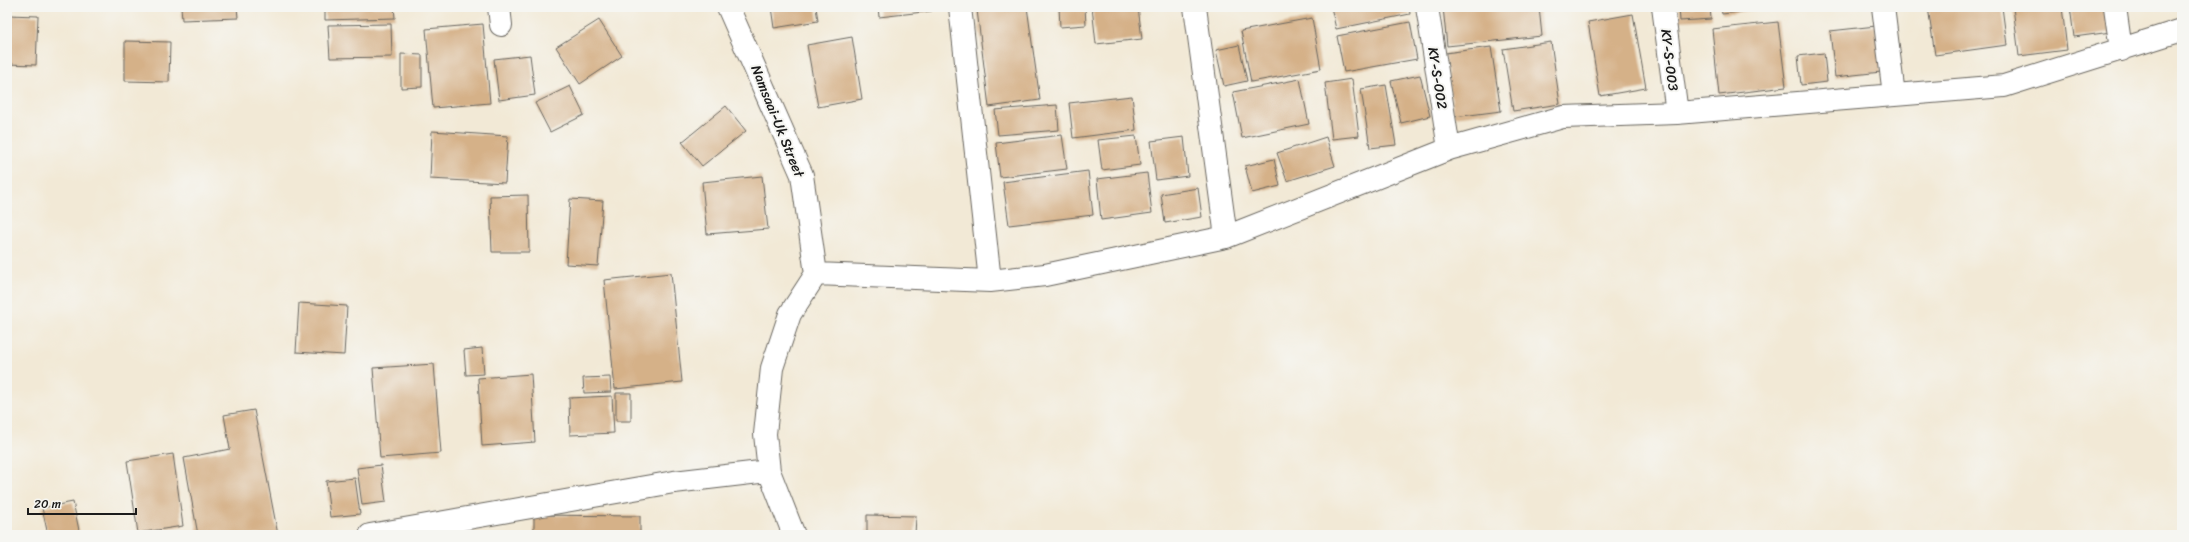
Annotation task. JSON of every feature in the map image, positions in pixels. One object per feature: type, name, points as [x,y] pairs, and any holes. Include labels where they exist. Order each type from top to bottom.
[{"type":"street","name":"Namsaai-Uk Street","points":[[728,7],[802,175],[816,274]]},
{"type":"street","points":[[960,7],[990,281]]},
{"type":"street","points":[[1195,7],[1226,237]]},
{"type":"street","name":"KY-S-002","points":[[1427,7],[1449,149]]},
{"type":"street","name":"KY-S-003","points":[[1663,7],[1677,113]]},
{"type":"street","points":[[1883,7],[1894,95]]},
{"type":"street","points":[[2115,7],[2121,50]]},
{"type":"street","points":[[794,535],[769,471],[764,434],[772,368],[790,314],[816,274],[990,281],[1045,275],[1226,237],[1449,149],[1563,117],[1677,113],[2004,86],[2182,30]]},
{"type":"street","points":[[370,535],[674,482],[769,471]]},
{"type":"building","points":[[181,7],[237,7],[238,18],[182,20]]},
{"type":"building","points":[[325,7],[394,7],[395,18],[325,20]]},
{"type":"building","points":[[771,7],[816,7],[818,21],[774,28]]},
{"type":"building","points":[[878,7],[931,7],[932,11],[879,17]]},
{"type":"building","points":[[997,7],[1027,7],[1040,100],[989,107],[977,10]]},
{"type":"building","points":[[1059,7],[1085,7],[1086,25],[1060,27]]},
{"type":"building","points":[[1092,7],[1138,7],[1142,39],[1096,44]]},
{"type":"building","points":[[1331,7],[1409,7],[1410,14],[1336,29]]},
{"type":"building","points":[[1443,7],[1539,7],[1542,36],[1447,46]]},
{"type":"building","points":[[1679,7],[1710,7],[1711,19],[1680,21]]},
{"type":"building","points":[[1721,7],[1771,7],[1771,8],[1722,14]]},
{"type":"building","points":[[1928,7],[2002,7],[2007,45],[1935,55]]},
{"type":"building","points":[[2013,7],[2062,7],[2067,50],[2019,56]]},
{"type":"building","points":[[2070,7],[2108,7],[2111,32],[2074,37]]},
{"type":"building","points":[[1633,14],[1646,88],[1600,96],[1588,22]]},
{"type":"building","points":[[7,15],[38,16],[36,65],[7,64]]},
{"type":"building","points":[[1312,18],[1321,69],[1251,82],[1241,31]]},
{"type":"building","points":[[599,20],[622,56],[580,84],[556,47]]},
{"type":"building","points":[[1410,22],[1417,59],[1344,72],[1337,36]]},
{"type":"building","points":[[1778,22],[1786,87],[1719,95],[1712,29]]},
{"type":"building","points":[[391,24],[392,57],[330,58],[328,25]]},
{"type":"building","points":[[483,24],[490,103],[433,108],[426,29]]},
{"type":"building","points":[[1876,26],[1881,72],[1835,77],[1830,31]]},
{"type":"building","points":[[852,37],[862,99],[818,107],[807,45]]},
{"type":"building","points":[[125,41],[170,42],[169,82],[125,81]]},
{"type":"building","points":[[1551,42],[1560,104],[1513,111],[1503,49]]},
{"type":"building","points":[[1239,45],[1247,81],[1224,86],[1216,50]]},
{"type":"building","points":[[1491,47],[1501,111],[1454,117],[1445,53]]},
{"type":"building","points":[[1824,53],[1827,82],[1801,85],[1798,56]]},
{"type":"building","points":[[401,54],[422,55],[422,87],[401,88]]},
{"type":"building","points":[[530,55],[535,95],[499,100],[494,59]]},
{"type":"building","points":[[1420,75],[1430,116],[1401,123],[1391,81]]},
{"type":"building","points":[[1300,79],[1309,124],[1242,138],[1233,92]]},
{"type":"building","points":[[1352,79],[1359,136],[1332,139],[1325,83]]},
{"type":"building","points":[[1386,85],[1396,145],[1370,148],[1361,89]]},
{"type":"building","points":[[570,86],[584,115],[550,132],[535,103]]},
{"type":"building","points":[[1132,96],[1136,130],[1073,138],[1069,103]]},
{"type":"building","points":[[1057,105],[1059,130],[998,135],[995,110]]},
{"type":"building","points":[[726,106],[746,131],[702,166],[682,142]]},
{"type":"building","points":[[432,131],[508,136],[505,183],[430,179]]},
{"type":"building","points":[[1062,135],[1067,169],[1000,177],[996,143]]},
{"type":"building","points":[[1136,136],[1140,165],[1102,170],[1098,140]]},
{"type":"building","points":[[1184,137],[1188,176],[1156,180],[1151,141]]},
{"type":"building","points":[[1326,137],[1335,166],[1287,181],[1277,153]]},
{"type":"building","points":[[1274,159],[1280,186],[1252,193],[1245,166]]},
{"type":"building","points":[[1088,171],[1093,215],[1009,225],[1003,182]]},
{"type":"building","points":[[1147,173],[1152,213],[1101,220],[1097,179]]},
{"type":"building","points":[[762,176],[768,229],[707,234],[702,182]]},
{"type":"building","points":[[1198,188],[1202,217],[1165,223],[1161,194]]},
{"type":"building","points":[[528,195],[529,252],[492,252],[490,196]]},
{"type":"building","points":[[570,199],[603,201],[598,266],[566,264]]},
{"type":"building","points":[[671,273],[682,382],[615,389],[604,280]]},
{"type":"building","points":[[299,303],[347,306],[344,355],[296,352]]},
{"type":"building","points":[[482,348],[484,374],[466,375],[464,350]]},
{"type":"building","points":[[434,364],[441,453],[380,458],[373,368]]},
{"type":"building","points":[[531,374],[535,442],[482,446],[478,378]]},
{"type":"building","points":[[610,377],[611,392],[584,393],[583,378]]},
{"type":"building","points":[[616,393],[631,393],[631,421],[616,421]]},
{"type":"building","points":[[612,396],[614,433],[570,435],[569,398]]},
{"type":"building","points":[[254,410],[278,535],[198,535],[184,458],[230,449],[224,415]]},
{"type":"building","points":[[173,454],[183,526],[138,533],[127,461]]},
{"type":"building","points":[[381,465],[386,502],[362,505],[357,468]]},
{"type":"building","points":[[355,478],[360,514],[330,517],[326,481]]},
{"type":"building","points":[[73,502],[80,535],[48,535],[42,508]]},
{"type":"building","points":[[534,515],[640,516],[640,535],[534,535]]},
{"type":"building","points":[[867,515],[916,516],[915,535],[867,535]]}]
